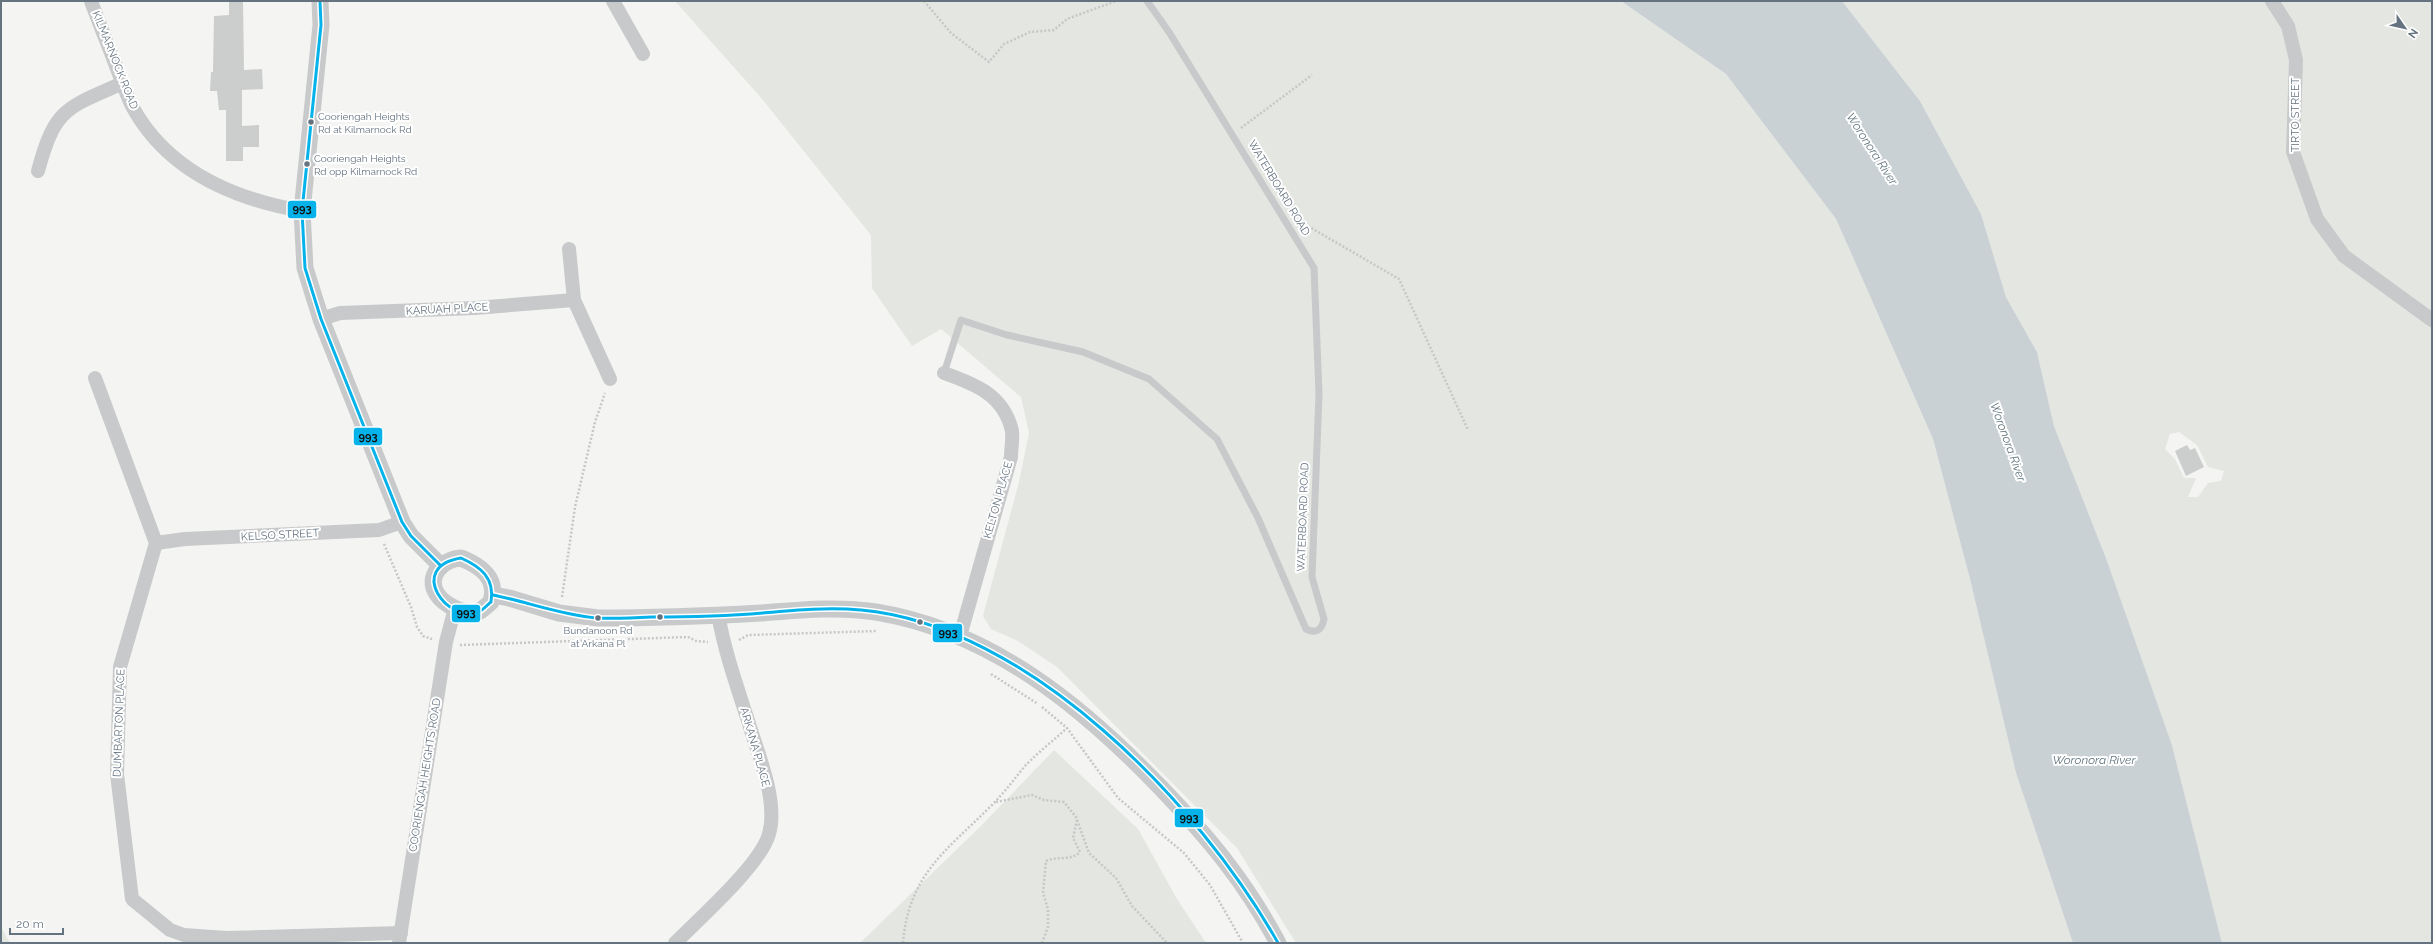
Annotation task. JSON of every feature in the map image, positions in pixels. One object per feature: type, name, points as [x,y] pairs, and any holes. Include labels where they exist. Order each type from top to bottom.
[{"type":"street","name":"KILMARNOCK ROAD","points":[[91,1],[132,105],[145,128],[161,147],[181,165],[227,190],[256,201],[302,211]]},
{"type":"street","points":[[320,1],[321,25],[302,211],[305,268],[321,319],[402,522],[411,536],[440,565]]},
{"type":"street","points":[[613,1],[643,54]]},
{"type":"street","name":"TIRTO STREET","points":[[2272,1],[2288,26],[2296,60],[2293,152],[2317,219],[2344,256],[2432,320]]},
{"type":"street","points":[[38,171],[45,147],[57,120],[69,108],[123,83]]},
{"type":"street","points":[[569,249],[574,300],[610,379]]},
{"type":"street","name":"KARUAH PLACE","points":[[321,319],[340,313],[475,308],[574,300]]},
{"type":"street","name":"KELTON PLACE","points":[[944,373],[969,382],[989,393],[1003,412],[1012,432],[1011,457],[960,636]]},
{"type":"street","points":[[95,378],[156,544]]},
{"type":"street","name":"KELSO STREET","points":[[156,544],[185,539],[379,530],[402,522]]},
{"type":"street","name":"DUMBARTON PLACE","points":[[156,544],[120,667],[116,774],[132,899],[170,930],[184,935],[227,938],[400,938]]},
{"type":"street","points":[[460,558],[471,562],[490,577],[493,586],[491,602],[478,612],[467,612],[455,608],[436,594],[433,582],[435,572],[440,565],[452,559],[460,558]]},
{"type":"street","points":[[493,595],[559,613],[598,618],[718,614],[811,608],[847,609],[904,618],[933,625],[960,636],[1002,656],[1033,675],[1062,696],[1114,740],[1177,805],[1229,863],[1278,943]]},
{"type":"street","name":"COORIENGAH HEIGHTS ROAD","points":[[400,938],[446,642],[455,608]]},
{"type":"street","name":"ARKANA PLACE","points":[[675,943],[750,866],[770,834],[771,818],[766,780],[723,641],[718,614]]},
{"type":"lane","name":"WATERBOARD ROAD","points":[[944,373],[961,320],[1007,334],[1083,352],[1149,380],[1218,439],[1258,518],[1306,629],[1312,632],[1318,631],[1323,626],[1324,619],[1312,577],[1319,394],[1314,268],[1233,134],[1169,32],[1147,1]]},
{"type":"path","points":[[924,1],[951,33],[989,62],[1004,44],[1030,32],[1054,30],[1067,18],[1116,1]]},
{"type":"path","points":[[1233,134],[1312,75]]},
{"type":"path","points":[[1280,210],[1399,279],[1468,430]]},
{"type":"path","points":[[559,613],[567,572],[575,507],[595,422],[610,379]]},
{"type":"path","points":[[379,530],[404,588],[417,627],[423,636],[464,646],[688,637],[696,641],[723,641],[739,640],[748,635],[878,631]]},
{"type":"path","points":[[989,672],[1040,705],[1067,728],[1118,798],[1184,853],[1210,885],[1243,943]]},
{"type":"path","points":[[903,943],[908,908],[924,876],[960,834],[995,802],[1025,767],[1067,728]]},
{"type":"path","points":[[995,802],[1032,795],[1044,800],[1057,800],[1064,802],[1077,820],[1085,835],[1090,853],[1116,878],[1132,906],[1166,943]]},
{"type":"path","points":[[1042,943],[1048,927],[1048,909],[1043,893],[1044,868],[1046,861],[1052,858],[1071,857],[1080,852],[1073,838],[1077,820]]},
{"type":"shaded area","points":[[675,1],[1621,1],[1726,74],[1836,219],[1933,439],[1970,579],[2016,773],[2073,943],[1296,943],[1237,848],[1057,667],[1018,641],[991,629],[983,616],[1019,482],[1029,433],[1021,397],[941,329],[912,346],[872,288],[871,235],[763,100]]},
{"type":"shaded area","points":[[1842,1],[2432,1],[2432,943],[2222,943],[2172,745],[2106,558],[2054,426],[2037,352],[2006,297],[1981,214],[1920,101]],"holes":[[[2179,432],[2197,445],[2208,467],[2224,471],[2221,481],[2208,483],[2198,497],[2188,497],[2196,478],[2184,478],[2175,459],[2165,449],[2170,434]]]},
{"type":"shaded area","points":[[1054,750],[1138,829],[1177,899],[1206,943],[860,943],[981,826]]},
{"type":"shaded area","points":[[1,927],[10,943],[1,943]]},
{"type":"water","name":"Woronora River","points":[[1621,1],[1842,1],[1920,101],[1981,214],[2006,297],[2037,352],[2054,426],[2106,558],[2172,745],[2222,943],[2073,943],[2016,773],[1970,579],[1933,439],[1836,219],[1726,74]]},
{"type":"building","points":[[229,1],[243,1],[244,70],[262,69],[263,89],[242,90],[242,126],[259,125],[259,147],[243,147],[243,161],[226,161],[226,110],[219,110],[217,91],[210,91],[211,72],[213,72],[214,16],[229,15]]},
{"type":"building","points":[[2187,445],[2190,450],[2195,448],[2204,467],[2186,476],[2175,451]]},
{"type":"transit line","name":"993","points":[[320,1],[321,25],[302,211],[305,268],[321,319],[402,522],[411,536],[440,565]]},
{"type":"transit line","name":"993","points":[[461,558],[475,565],[489,580],[492,594],[491,602],[479,612],[467,613],[455,610],[445,603],[437,593],[434,582],[436,572],[445,563],[461,558]]},
{"type":"transit line","name":"993","points":[[493,595],[570,614],[597,618],[722,616],[824,609],[861,610],[924,623],[986,649],[1046,685],[1103,730],[1156,781],[1203,834],[1245,889],[1278,943]]},
{"type":"place","name":"Cooriengah Heights Rd at Kilmarnock Rd","points":[[311,122]]},
{"type":"place","name":"Cooriengah Heights Rd opp Kilmarnock Rd","points":[[307,164]]},
{"type":"place","name":"Bundanoon Rd at Arkana Pl","points":[[598,618]]}]
